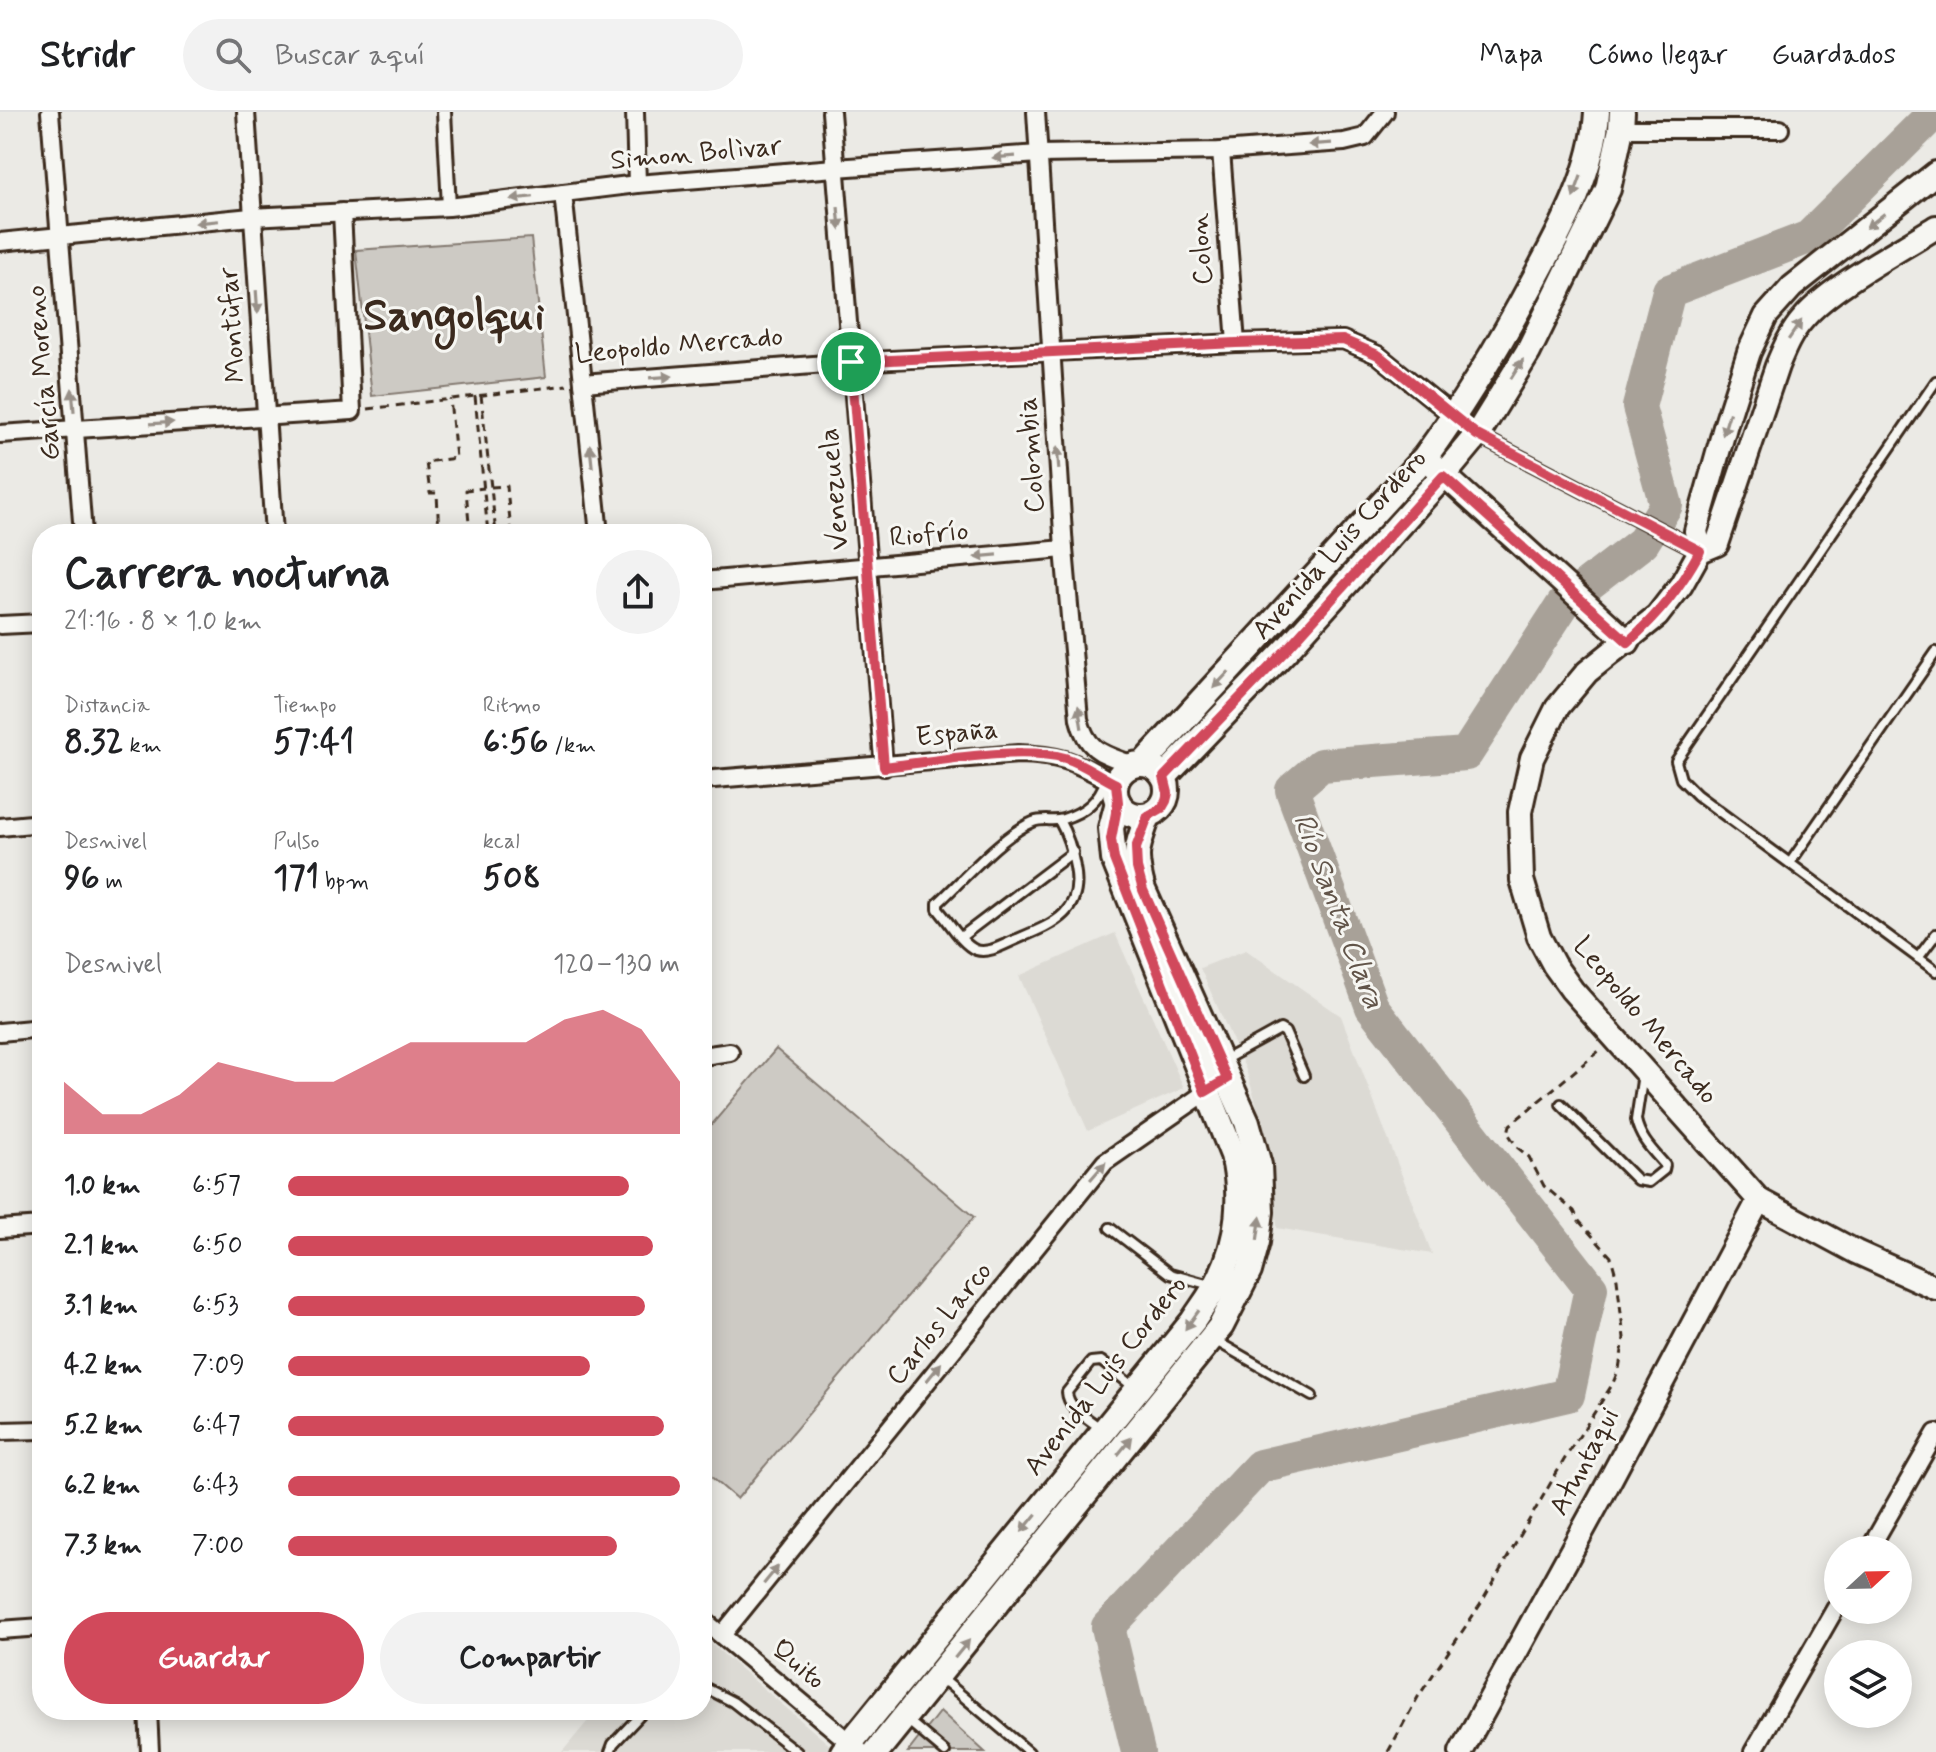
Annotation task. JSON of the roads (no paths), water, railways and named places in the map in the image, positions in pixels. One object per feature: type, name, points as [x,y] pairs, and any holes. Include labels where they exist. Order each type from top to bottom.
[{"type":"main road","name":"Avenida Luis Cordero","points":[[1138,764],[1425,457],[1453,418],[1505,335],[1552,245],[1577,190],[1596,131],[1597,112]]},
{"type":"main road","name":"Avenida Luis Cordero","points":[[1164,777],[1287,649],[1477,435],[1528,352],[1608,189],[1621,121]]},
{"type":"main road","points":[[1138,764],[1159,770],[1164,777],[1168,793],[1162,808],[1148,816],[1134,816],[1122,808],[1113,788],[1122,772],[1138,764]]},
{"type":"main road","name":"Avenida Luis Cordero","points":[[851,1749],[1193,1321],[1220,1278],[1235,1234],[1238,1188],[1233,1155],[1205,1092],[1114,859],[1111,828],[1113,788]]},
{"type":"main road","name":"Avenida Luis Cordero","points":[[876,1752],[940,1677],[1221,1326],[1249,1271],[1261,1212],[1259,1165],[1247,1122],[1140,879],[1136,848],[1148,816]]},
{"type":"street","name":"García Moreno","points":[[50,112],[82,524]]},
{"type":"street","name":"Montùfar","points":[[246,112],[273,524]]},
{"type":"street","points":[[444,112],[449,207]]},
{"type":"street","points":[[635,112],[637,184]]},
{"type":"street","name":"Venezuela","points":[[831,112],[884,767]]},
{"type":"street","name":"Colombia","points":[[1036,112],[1064,549],[1082,733],[1099,752],[1138,764]]},
{"type":"street","name":"Simon Bolìvar","points":[[0,242],[251,217],[449,207],[637,184],[835,168],[1039,154],[1221,151],[1355,140],[1371,131],[1385,112]]},
{"type":"street","points":[[1621,121],[1780,129]]},
{"type":"street","name":"Colon","points":[[1221,151],[1236,343]]},
{"type":"street","points":[[1700,551],[1696,531],[1716,457],[1749,352],[1766,316],[1792,287],[1936,173]]},
{"type":"street","points":[[563,193],[598,524]]},
{"type":"street","points":[[0,434],[352,411],[342,212]]},
{"type":"street","name":"Leopoldo Mercado","points":[[1936,227],[1828,296],[1804,317],[1788,339],[1717,544],[1700,551],[1665,606],[1628,642],[1587,672],[1557,708],[1532,758],[1520,812],[1522,880],[1539,937],[1572,990],[1759,1200],[1856,1252],[1936,1287]]},
{"type":"street","name":"Leopoldo Mercado","points":[[583,383],[851,362],[1343,340],[1378,355],[1477,435]]},
{"type":"street","points":[[1477,435],[1700,551]]},
{"type":"street","points":[[1425,457],[1521,548],[1628,642]]},
{"type":"street","name":"Riofrío","points":[[712,580],[1064,549]]},
{"type":"street","points":[[0,625],[32,623]]},
{"type":"street","name":"España","points":[[712,779],[1048,754],[1068,759],[1113,788]]},
{"type":"street","points":[[0,827],[32,824]]},
{"type":"street","points":[[0,1032],[32,1029]]},
{"type":"street","points":[[712,1055],[730,1052]]},
{"type":"street","name":"Carlos Larco","points":[[722,1635],[1105,1162],[1205,1092],[1224,1070]]},
{"type":"street","name":"Atuntaqui","points":[[1461,1752],[1759,1200]]},
{"type":"street","points":[[0,1229],[32,1227]]},
{"type":"street","points":[[0,1431],[32,1430]]},
{"type":"street","points":[[1877,1536],[1936,1433]]},
{"type":"street","points":[[1753,1752],[1827,1624]]},
{"type":"street","name":"Quito","points":[[712,1627],[851,1749]]},
{"type":"street","points":[[0,1630],[32,1628]]},
{"type":"street","points":[[148,1720],[150,1752]]},
{"type":"lane","points":[[1936,381],[1676,761],[1681,779],[1697,795],[1936,971]]},
{"type":"lane","points":[[1790,863],[1936,652]]},
{"type":"lane","points":[[1059,820],[1071,841],[1078,882],[1075,901],[1065,915],[1047,927],[986,952],[970,947],[938,909],[938,903],[1013,833],[1048,818],[1059,820],[1093,803],[1113,788]]},
{"type":"lane","points":[[961,937],[1073,852]]},
{"type":"lane","points":[[1918,958],[1936,934]]},
{"type":"lane","points":[[1224,1070],[1280,1029],[1285,1032],[1304,1076]]},
{"type":"lane","points":[[1561,1104],[1637,1180],[1649,1182],[1664,1170],[1665,1165],[1640,1136],[1636,1120],[1644,1070]]},
{"type":"lane","points":[[1110,1228],[1170,1274],[1215,1286]]},
{"type":"lane","points":[[1211,1338],[1312,1396]]},
{"type":"lane","points":[[1104,1431],[1069,1404],[1067,1392],[1091,1362],[1101,1361],[1137,1390]]},
{"type":"lane","points":[[940,1677],[1029,1752]]},
{"type":"lane","points":[[712,1691],[733,1702],[797,1752]]},
{"type":"lane","points":[[905,1718],[945,1752]]},
{"type":"lane","points":[[610,1752],[613,1744],[636,1720]]},
{"type":"waterway","name":"Río Santa Clara","points":[[1138,1752],[1108,1627],[1260,1466],[1568,1395],[1591,1288],[1372,1007],[1292,790],[1321,765],[1466,754],[1564,603],[1643,542],[1666,505],[1639,407],[1669,291],[1809,237],[1935,112]]},
{"type":"district","name":"Sangolqui","points":[[454,317]]}]
